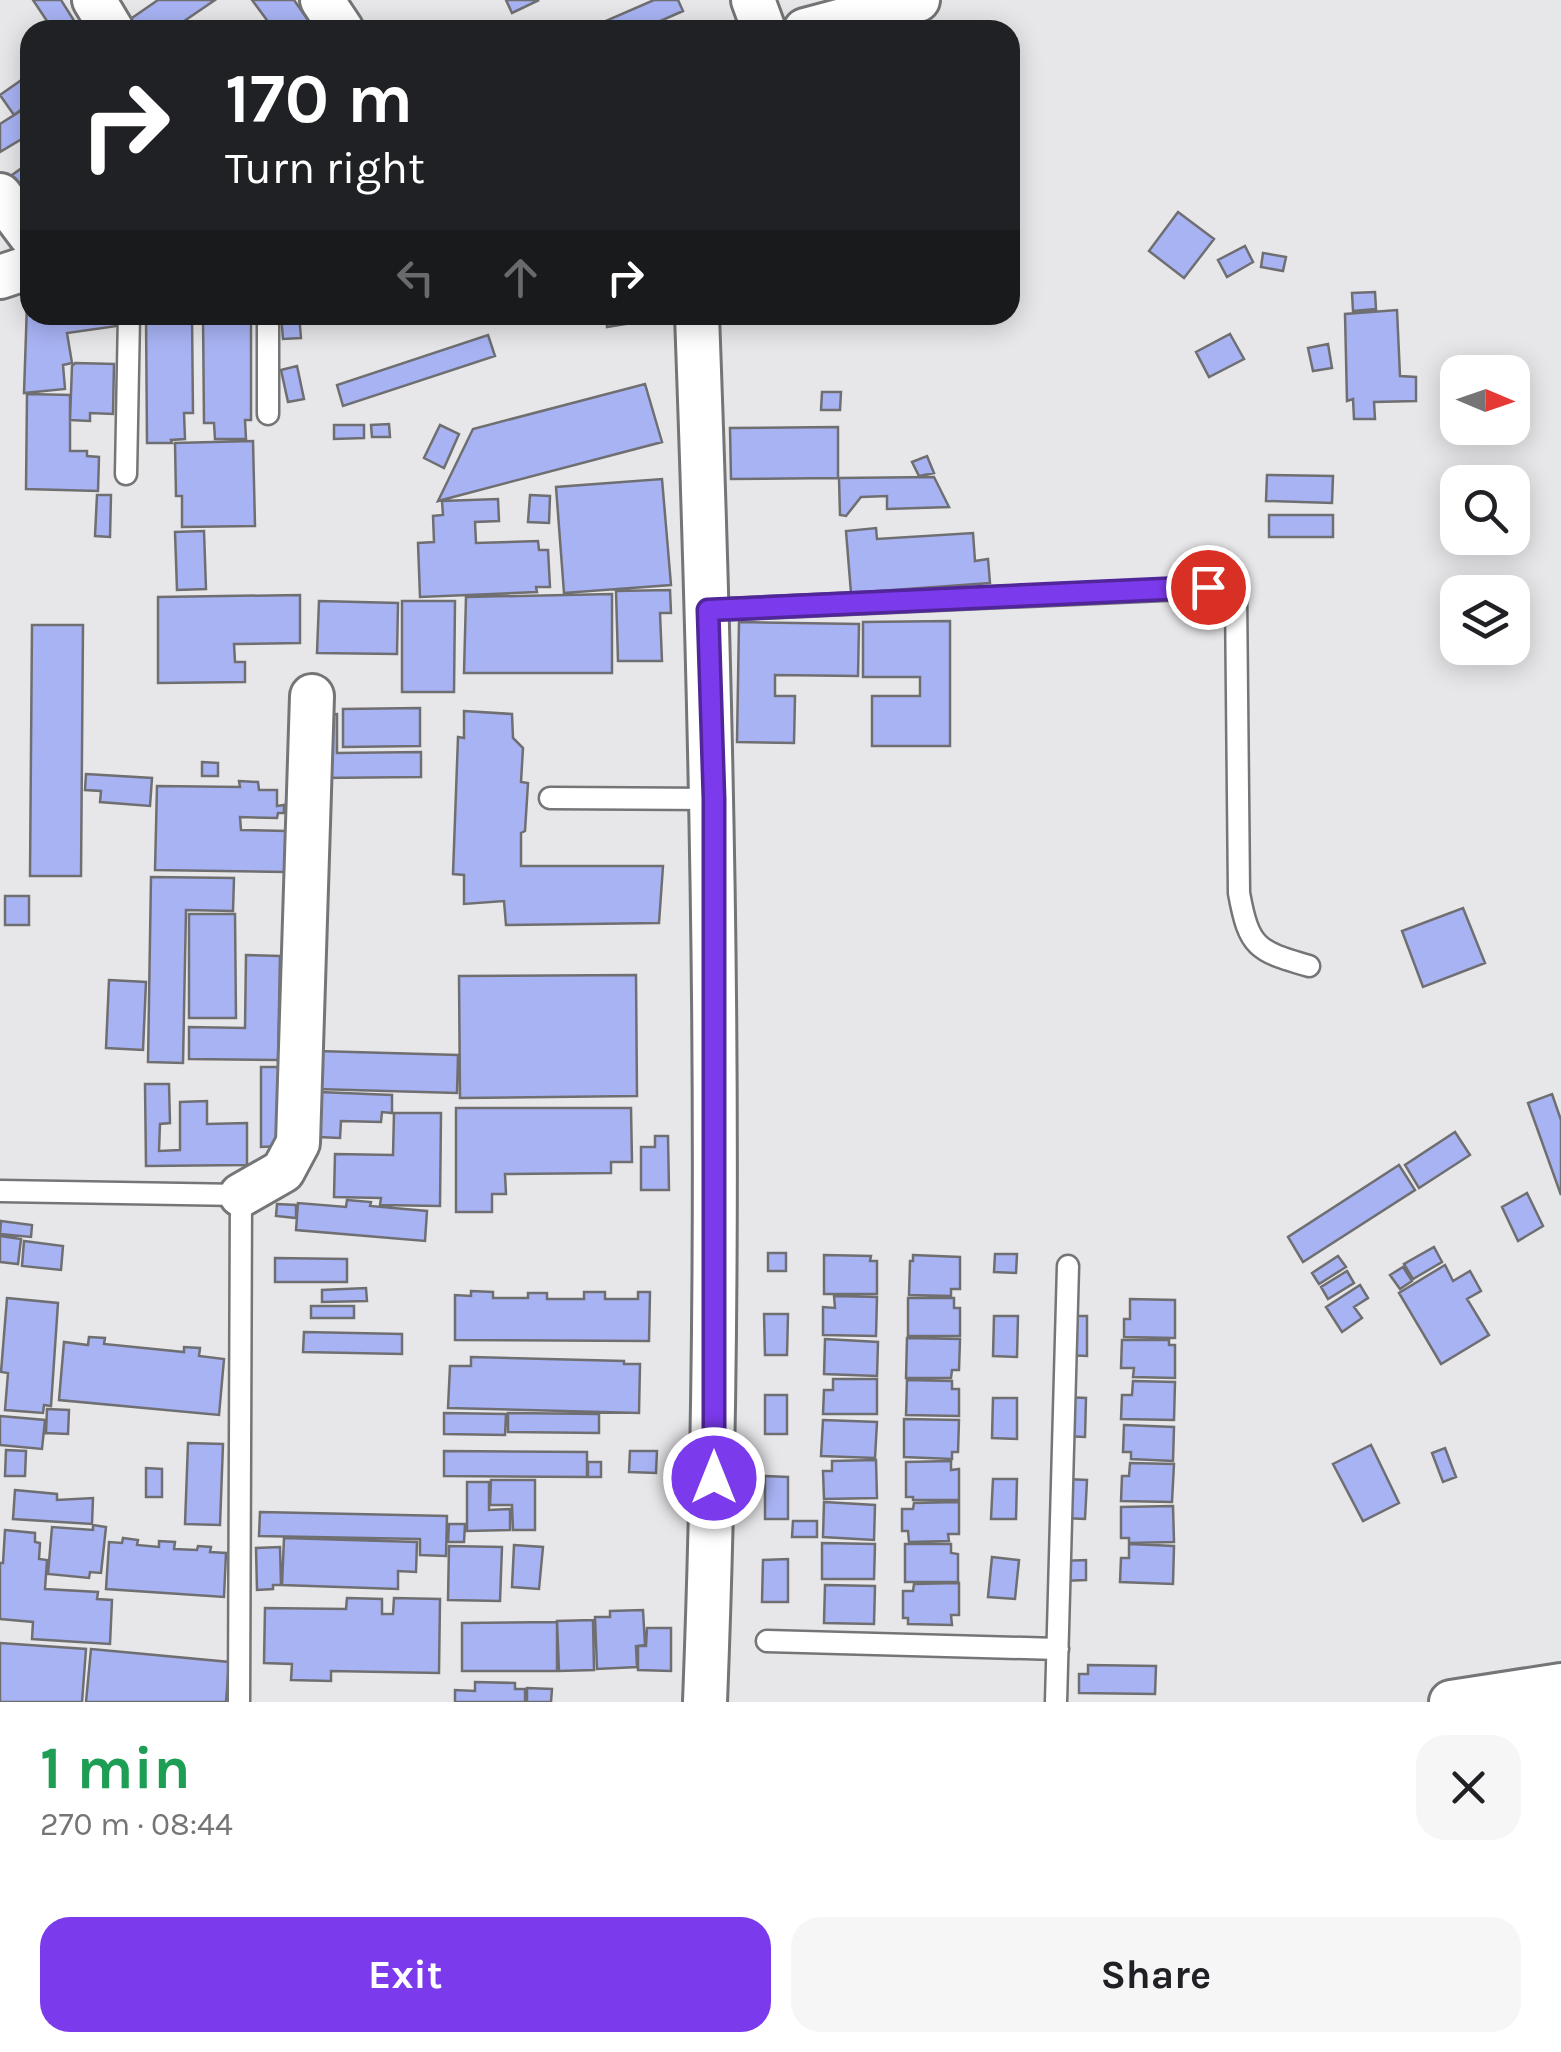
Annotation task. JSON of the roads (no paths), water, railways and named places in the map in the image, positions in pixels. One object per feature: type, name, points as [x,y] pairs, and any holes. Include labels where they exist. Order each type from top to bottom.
[{"type":"street","points":[[843,20],[918,0]]},
{"type":"street","points":[[0,195],[20,222]]},
{"type":"street","points":[[697,325],[714,799],[714,1478],[704,1702]]},
{"type":"street","points":[[241,1195],[283,1170],[298,1143],[312,696]]},
{"type":"street","points":[[1474,1700],[1561,1684]]},
{"type":"lane","points":[[126,474],[129,325]]},
{"type":"lane","points":[[268,325],[268,414]]},
{"type":"lane","points":[[708,610],[1230,587],[1236,594],[1239,893],[1245,926],[1264,953],[1309,966]]},
{"type":"lane","points":[[550,798],[714,799]]},
{"type":"lane","points":[[0,1191],[241,1195],[239,1702]]},
{"type":"lane","points":[[1056,1702],[1068,1266]]},
{"type":"lane","points":[[767,1641],[1058,1649]]}]
